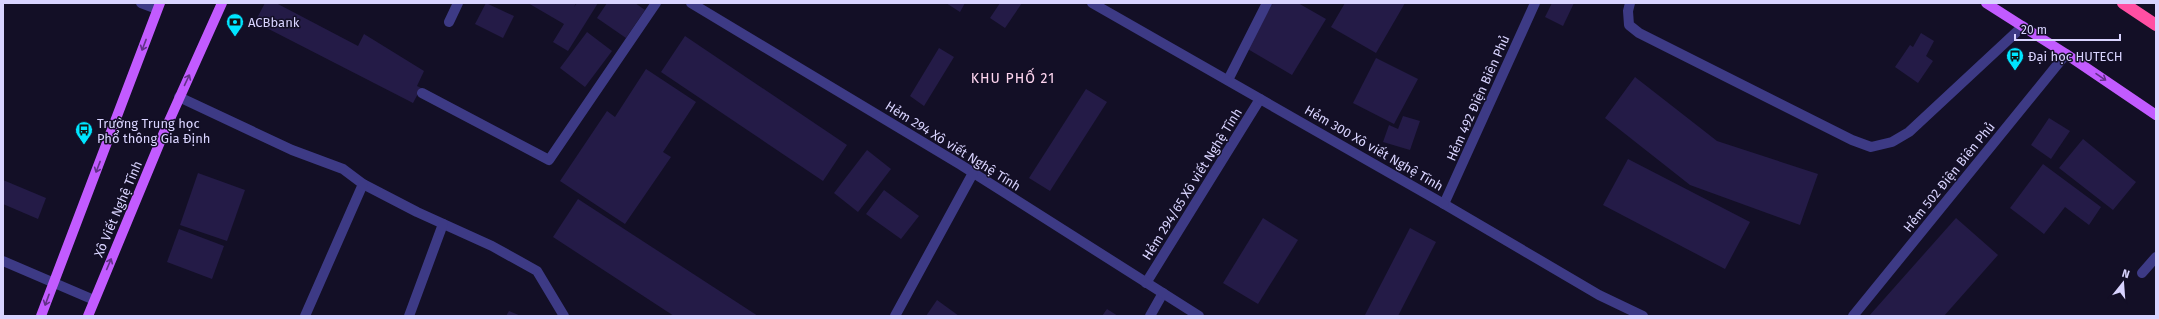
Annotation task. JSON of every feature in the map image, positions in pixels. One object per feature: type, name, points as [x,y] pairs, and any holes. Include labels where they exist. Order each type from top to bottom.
[{"type":"highway","points":[[2123,3],[2156,25]]},
{"type":"main road","name":"Xô Viết Nghệ Tĩnh","points":[[88,316],[179,97],[222,3]]},
{"type":"main road","points":[[1986,3],[2066,54],[2156,115]]},
{"type":"main road","points":[[42,316],[159,6]]},
{"type":"street","points":[[141,3],[159,6]]},
{"type":"street","points":[[449,22],[458,3]]},
{"type":"street","points":[[422,93],[549,160],[656,3]]},
{"type":"street","name":"Hẻm 294 Xô viết Nghệ Tĩnh","points":[[691,3],[973,173],[1199,316]]},
{"type":"street","name":"Hẻm 300 Xô viết Nghệ Tĩnh","points":[[1092,3],[1444,204],[1599,295],[1643,316]]},
{"type":"street","points":[[1228,80],[1267,3]]},
{"type":"street","name":"Hẻm 492 Điện Biên Phủ","points":[[1444,204],[1535,3]]},
{"type":"street","points":[[1630,3],[1628,11],[1629,25],[1639,33],[1852,140],[1871,147],[1892,142],[1909,132],[2023,26]]},
{"type":"street","name":"Hẻm 502 Điện Biên Phủ","points":[[1853,316],[2066,54]]},
{"type":"street","points":[[179,97],[292,150],[343,169],[363,184],[443,224],[492,246],[537,271],[564,316]]},
{"type":"street","name":"Hẻm 294/65 Xô viết Nghệ Tĩnh","points":[[1146,283],[1260,99]]},
{"type":"street","points":[[895,316],[973,173]]},
{"type":"street","points":[[305,316],[363,184]]},
{"type":"street","points":[[409,316],[443,224]]},
{"type":"street","points":[[2142,273],[2156,257]]},
{"type":"street","points":[[3,261],[94,300]]},
{"type":"street","points":[[1150,316],[1163,293]]},
{"type":"building","points":[[265,3],[276,3],[358,46],[364,34],[424,71],[417,86],[421,88],[413,103],[255,22]]},
{"type":"building","points":[[486,3],[514,16],[503,38],[475,24]]},
{"type":"building","points":[[528,3],[576,3],[574,7],[577,3],[598,3],[568,51],[553,42],[564,24]]},
{"type":"building","points":[[607,3],[635,3],[645,10],[626,38],[597,18]]},
{"type":"building","points":[[946,3],[965,3],[960,12]]},
{"type":"building","points":[[1000,3],[1022,3],[1005,28],[990,18]]},
{"type":"building","points":[[1273,3],[1298,3],[1326,19],[1292,75],[1246,48]]},
{"type":"building","points":[[1345,3],[1405,3],[1376,53],[1331,27]]},
{"type":"building","points":[[1552,3],[1574,3],[1563,26],[1545,17]]},
{"type":"building","points":[[587,32],[612,51],[585,87],[560,68]]},
{"type":"building","points":[[1921,33],[1934,41],[1926,56],[1933,61],[1918,83],[1895,67],[1910,45],[1913,47]]},
{"type":"building","points":[[685,36],[847,145],[823,181],[661,72]]},
{"type":"building","points":[[939,48],[954,57],[924,106],[910,96]]},
{"type":"building","points":[[1376,58],[1418,79],[1394,124],[1353,103]]},
{"type":"building","points":[[646,69],[696,102],[663,152],[671,157],[625,224],[560,181],[607,111],[615,117]]},
{"type":"building","points":[[1635,77],[1717,141],[1818,174],[1800,225],[1690,185],[1605,118]]},
{"type":"building","points":[[1086,89],[1107,102],[1050,191],[1029,178]]},
{"type":"building","points":[[1403,116],[1420,121],[1410,150],[1383,142],[1389,125],[1398,129]]},
{"type":"building","points":[[2049,118],[2070,131],[2051,159],[2031,145]]},
{"type":"building","points":[[2083,139],[2136,182],[2113,210],[2059,168]]},
{"type":"building","points":[[867,150],[891,169],[858,212],[834,193]]},
{"type":"building","points":[[1628,159],[1750,222],[1725,269],[1603,205]]},
{"type":"building","points":[[2043,164],[2101,207],[2089,225],[2065,207],[2044,234],[2010,208]]},
{"type":"building","points":[[198,173],[245,190],[227,241],[180,225]]},
{"type":"building","points":[[3,180],[46,198],[38,219],[3,204]]},
{"type":"building","points":[[884,190],[919,216],[901,239],[866,214]]},
{"type":"building","points":[[578,199],[758,316],[674,316],[553,237]]},
{"type":"building","points":[[1263,218],[1298,240],[1258,304],[1223,283]]},
{"type":"building","points":[[1956,218],[1998,255],[1944,316],[1869,316]]},
{"type":"building","points":[[1410,228],[1436,242],[1398,316],[1365,315]]},
{"type":"building","points":[[179,229],[224,246],[212,279],[167,262]]},
{"type":"building","points":[[937,300],[959,316],[926,316]]},
{"type":"building","points":[[1107,309],[1118,316],[1102,316]]},
{"type":"building","points":[[509,311],[521,316],[506,316]]},
{"type":"place","name":"ACBbank","points":[[235,37]]},
{"type":"place","name":"Đại học HUTECH","points":[[2015,71]]},
{"type":"place","name":"Trường Trung học Phổ thông Gia Định","points":[[84,145]]},
{"type":"district","name":"KHU PHỐ 21","points":[[1013,78]]}]
